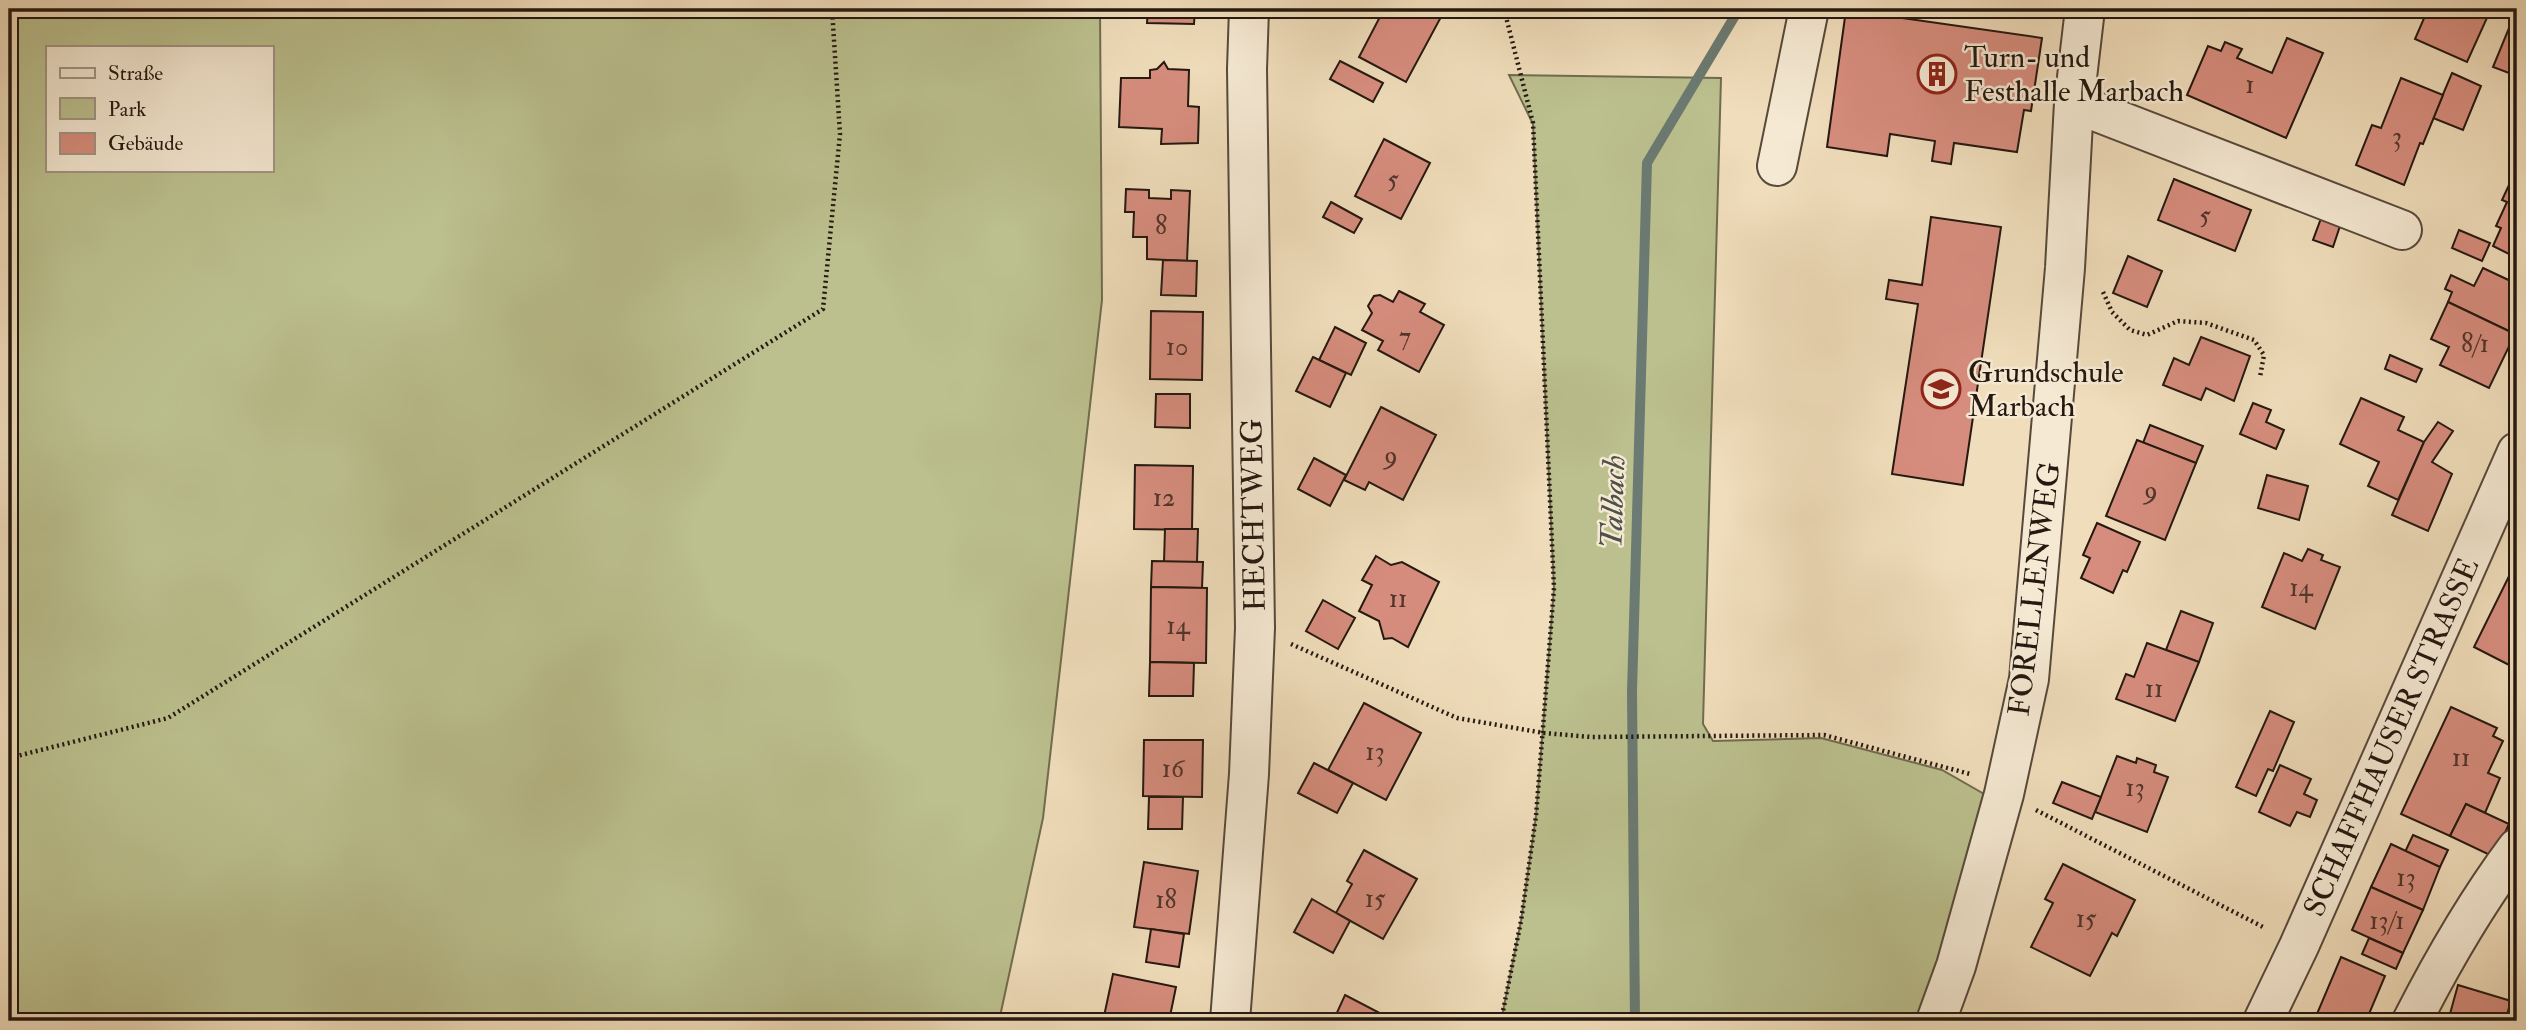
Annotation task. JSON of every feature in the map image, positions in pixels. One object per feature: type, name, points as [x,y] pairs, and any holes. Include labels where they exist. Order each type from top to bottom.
[{"type":"street","name":"HECHTWEG","points":[[1230,1021],[1249,774],[1255,628],[1247,69],[1249,9]]},
{"type":"street","points":[[1777,166],[1808,9]]},
{"type":"street","name":"FORELLENWEG","points":[[1936,1021],[1956,966],[2004,794],[2029,679],[2065,268],[2074,103],[2085,9]]},
{"type":"street","points":[[2074,103],[2402,230]]},
{"type":"street","name":"SCHAFFHAUSER STRASSE","points":[[2263,1021],[2299,946],[2517,453]]},
{"type":"street","points":[[2412,1021],[2445,956],[2517,848]]},
{"type":"path","points":[[9,758],[168,718],[823,309],[840,134],[832,9]]},
{"type":"path","points":[[1501,1021],[1521,921],[1536,816],[1554,589],[1533,123],[1504,9]]},
{"type":"path","points":[[2065,268],[2101,287],[2112,312],[2130,330],[2147,335],[2178,321],[2206,323],[2254,340],[2264,355],[2260,377]]},
{"type":"path","points":[[1255,628],[1457,718],[1544,733],[1591,737],[1824,735],[1972,775],[2253,922]]},
{"type":"green space","points":[[9,9],[1100,9],[1102,300],[1043,818],[999,1021],[9,1021]]},
{"type":"green space","points":[[1509,75],[1721,78],[1703,724],[1713,741],[1821,738],[1942,770],[1984,794],[1938,960],[1916,1021],[1501,1021],[1521,921],[1536,816],[1554,588],[1533,124]]},
{"type":"building","points":[[1148,9],[1195,9],[1194,24],[1147,23]]},
{"type":"building","points":[[1384,9],[1426,9],[1441,17],[1406,82],[1359,57]]},
{"type":"building","points":[[2428,9],[2491,9],[2467,62],[2415,39]]},
{"type":"building","name":"Turn- und Festhalle Marbach","points":[[1846,10],[2042,38],[2031,111],[2024,110],[2017,152],[1954,143],[1951,164],[1932,161],[1935,141],[1890,134],[1887,156],[1827,147]]},
{"type":"building","points":[[2509,28],[2517,31],[2517,76],[2493,67]]},
{"type":"building","points":[[2287,38],[2323,53],[2286,138],[2187,95],[2208,46],[2221,51],[2225,42],[2242,49],[2237,58],[2272,73]]},
{"type":"building","points":[[1340,61],[1383,83],[1373,102],[1330,79]]},
{"type":"building","points":[[1164,62],[1168,69],[1189,70],[1188,106],[1199,107],[1198,143],[1161,144],[1162,129],[1119,127],[1121,78],[1150,78],[1150,70],[1157,69]]},
{"type":"building","points":[[2452,73],[2481,86],[2463,130],[2433,118]]},
{"type":"building","points":[[2401,78],[2443,95],[2404,185],[2356,165],[2372,125],[2381,128]]},
{"type":"building","points":[[1384,139],[1430,163],[1401,219],[1355,196]]},
{"type":"building","points":[[2517,168],[2517,258],[2493,246],[2501,228],[2496,226],[2507,202],[2502,200]]},
{"type":"building","points":[[2174,179],[2251,210],[2235,251],[2158,220]]},
{"type":"building","points":[[1126,189],[1149,190],[1149,198],[1171,199],[1171,190],[1190,191],[1187,261],[1147,259],[1147,237],[1133,237],[1134,212],[1125,212]]},
{"type":"building","points":[[1331,202],[1362,219],[1354,233],[1323,217]]},
{"type":"building","points":[[2323,213],[2342,220],[2333,247],[2313,240]]},
{"type":"building","name":"Grundschule Marbach","points":[[1931,217],[2001,227],[1963,485],[1892,474],[1918,304],[1886,299],[1889,280],[1922,285]]},
{"type":"building","points":[[2459,230],[2490,243],[2482,261],[2452,248]]},
{"type":"building","points":[[2128,256],[2162,271],[2147,307],[2113,293]]},
{"type":"building","points":[[1163,260],[1197,261],[1196,296],[1161,295]]},
{"type":"building","points":[[2483,268],[2517,284],[2515,334],[2448,302],[2452,292],[2445,289],[2451,275],[2474,286]]},
{"type":"building","points":[[1399,291],[1425,304],[1420,312],[1444,325],[1419,372],[1378,350],[1383,341],[1362,330],[1372,313],[1368,306],[1374,296],[1380,295],[1393,302]]},
{"type":"building","points":[[2448,302],[2515,334],[2489,388],[2440,365],[2449,347],[2431,339]]},
{"type":"building","points":[[1151,311],[1203,312],[1202,380],[1150,379]]},
{"type":"building","points":[[1335,327],[1366,343],[1351,375],[1319,360]]},
{"type":"building","points":[[2201,337],[2250,356],[2234,401],[2206,388],[2201,400],[2163,385],[2174,358],[2189,365]]},
{"type":"building","points":[[2390,355],[2422,369],[2416,382],[2385,369]]},
{"type":"building","points":[[1313,357],[1346,373],[1330,407],[1296,391]]},
{"type":"building","points":[[1156,394],[1190,394],[1190,428],[1155,427]]},
{"type":"building","points":[[2361,398],[2404,417],[2398,430],[2424,442],[2398,500],[2368,486],[2379,462],[2340,444]]},
{"type":"building","points":[[2253,403],[2271,410],[2266,422],[2284,430],[2276,449],[2240,434]]},
{"type":"building","points":[[1381,407],[1436,435],[1403,500],[1369,482],[1365,490],[1344,480]]},
{"type":"building","points":[[2438,422],[2453,431],[2432,462],[2452,474],[2428,531],[2392,515],[2424,442]]},
{"type":"building","points":[[2150,425],[2203,446],[2196,463],[2143,443]]},
{"type":"building","points":[[2137,440],[2196,463],[2165,540],[2106,516]]},
{"type":"building","points":[[1314,458],[1346,475],[1330,506],[1298,489]]},
{"type":"building","points":[[1135,465],[1193,466],[1192,530],[1134,529]]},
{"type":"building","points":[[2267,475],[2308,486],[2299,520],[2258,508]]},
{"type":"building","points":[[2097,523],[2140,542],[2127,572],[2123,570],[2113,593],[2081,578],[2090,558],[2083,555]]},
{"type":"building","points":[[1165,529],[1198,529],[1197,562],[1164,562]]},
{"type":"building","points":[[2308,549],[2323,555],[2321,560],[2340,567],[2315,629],[2262,607],[2284,553],[2302,561]]},
{"type":"building","points":[[1376,556],[1391,565],[1402,562],[1439,582],[1408,647],[1392,638],[1384,639],[1379,621],[1359,611],[1372,585],[1362,580]]},
{"type":"building","points":[[2517,560],[2517,669],[2474,647]]},
{"type":"building","points":[[1152,561],[1203,562],[1202,588],[1151,587]]},
{"type":"building","points":[[1151,587],[1207,588],[1206,663],[1150,662]]},
{"type":"building","points":[[1323,600],[1355,618],[1338,649],[1306,631]]},
{"type":"building","points":[[2181,611],[2213,623],[2199,662],[2166,650]]},
{"type":"building","points":[[2147,643],[2199,662],[2175,721],[2116,699],[2126,674],[2134,677]]},
{"type":"building","points":[[1150,662],[1194,663],[1193,696],[1149,696]]},
{"type":"building","points":[[1364,703],[1421,733],[1386,800],[1328,770]]},
{"type":"building","points":[[2451,707],[2497,728],[2493,736],[2503,741],[2488,773],[2500,778],[2485,813],[2466,804],[2450,836],[2401,814]]},
{"type":"building","points":[[2270,711],[2294,722],[2273,771],[2268,769],[2256,796],[2236,787]]},
{"type":"building","points":[[1144,740],[1203,740],[1202,797],[1143,796]]},
{"type":"building","points":[[2117,756],[2136,763],[2137,758],[2156,765],[2154,772],[2168,777],[2147,832],[2095,812]]},
{"type":"building","points":[[1314,763],[1353,783],[1337,813],[1298,793]]},
{"type":"building","points":[[2280,765],[2311,779],[2304,794],[2317,800],[2310,817],[2297,812],[2290,826],[2259,812]]},
{"type":"building","points":[[2062,782],[2101,797],[2092,819],[2053,803]]},
{"type":"building","points":[[1149,797],[1183,797],[1182,829],[1148,829]]},
{"type":"building","points":[[2466,804],[2509,824],[2494,857],[2450,836]]},
{"type":"building","points":[[2413,835],[2448,850],[2440,867],[2405,852]]},
{"type":"building","points":[[2391,844],[2440,867],[2423,910],[2371,887]]},
{"type":"building","points":[[1364,850],[1417,879],[1383,939],[1336,913],[1352,884],[1347,881]]},
{"type":"building","points":[[1144,862],[1198,871],[1189,934],[1134,927]]},
{"type":"building","points":[[2063,864],[2135,900],[2117,936],[2112,933],[2090,976],[2031,947],[2053,903],[2045,899]]},
{"type":"building","points":[[2371,887],[2423,910],[2403,953],[2352,930]]},
{"type":"building","points":[[1312,899],[1350,921],[1333,953],[1294,932]]},
{"type":"building","points":[[1151,929],[1184,934],[1179,967],[1146,962]]},
{"type":"building","points":[[2369,938],[2403,953],[2396,969],[2362,954]]},
{"type":"building","points":[[2341,957],[2385,976],[2366,1021],[2314,1021]]},
{"type":"building","points":[[1113,974],[1176,987],[1169,1021],[1103,1021]]},
{"type":"building","points":[[2458,985],[2511,1001],[2505,1021],[2448,1021]]},
{"type":"building","points":[[1345,995],[1395,1021],[1321,1021],[1329,1015],[1335,1017]]},
{"type":"waterway","name":"Talbach","points":[[1635,1021],[1632,692],[1647,163],[1739,9]]},
{"type":"place","name":"Turn- und Festhalle Marbach","points":[[1937,74]]},
{"type":"place","name":"Grundschule Marbach","points":[[1941,389]]}]
